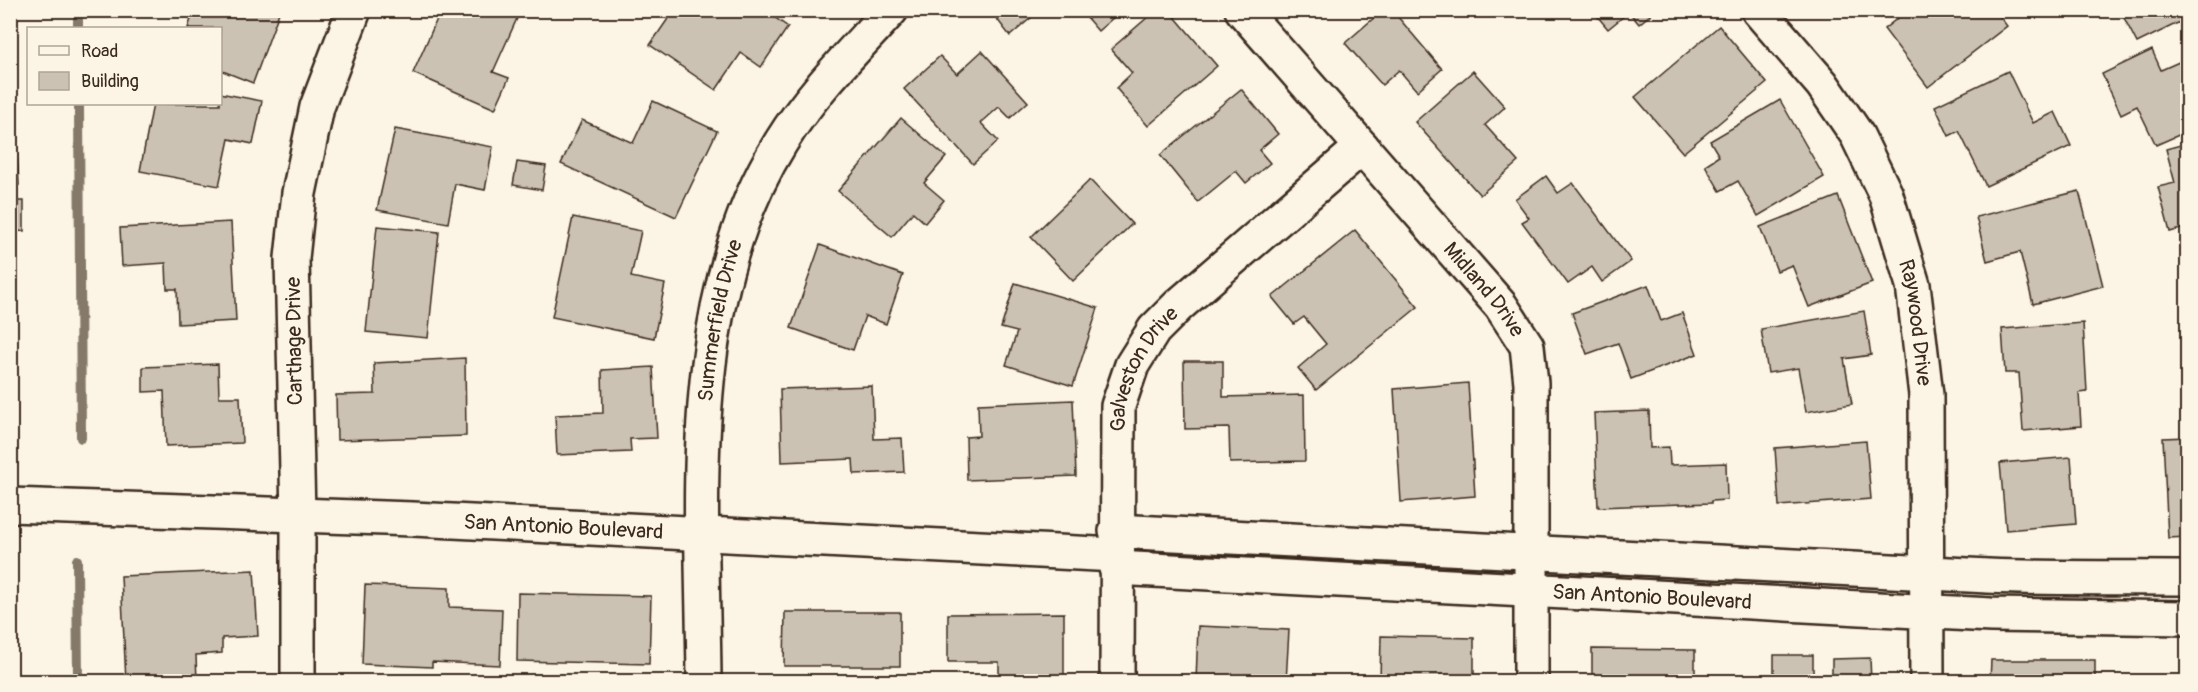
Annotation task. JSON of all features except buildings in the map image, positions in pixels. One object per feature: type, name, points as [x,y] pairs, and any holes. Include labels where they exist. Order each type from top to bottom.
[{"type":"street","name":"Carthage Drive","points":[[298,681],[298,515],[292,258],[299,193],[317,107],[354,10]]},
{"type":"street","name":"Summerfield Drive","points":[[704,681],[703,457],[709,353],[723,282],[747,208],[780,144],[809,99],[891,10]]},
{"type":"street","name":"Midland Drive","points":[[1242,10],[1501,306],[1527,346],[1531,383],[1531,681]]},
{"type":"street","name":"Raywood Drive","points":[[1758,10],[1822,84],[1857,135],[1886,195],[1913,285],[1926,395],[1928,681]]},
{"type":"street","name":"Galveston Drive","points":[[1117,681],[1118,406],[1132,365],[1154,330],[1179,305],[1362,147]]},
{"type":"street","name":"San Antonio Boulevard","points":[[10,505],[298,515],[1116,551],[1531,553],[1990,576],[2187,578]]},
{"type":"street","name":"San Antonio Boulevard","points":[[1116,551],[1531,590],[1927,612],[2102,618],[2187,618]]},
{"type":"waterway","points":[[78,10],[78,27]]},
{"type":"waterway","points":[[79,105],[81,438]]},
{"type":"waterway","points":[[77,560],[78,682]]}]
